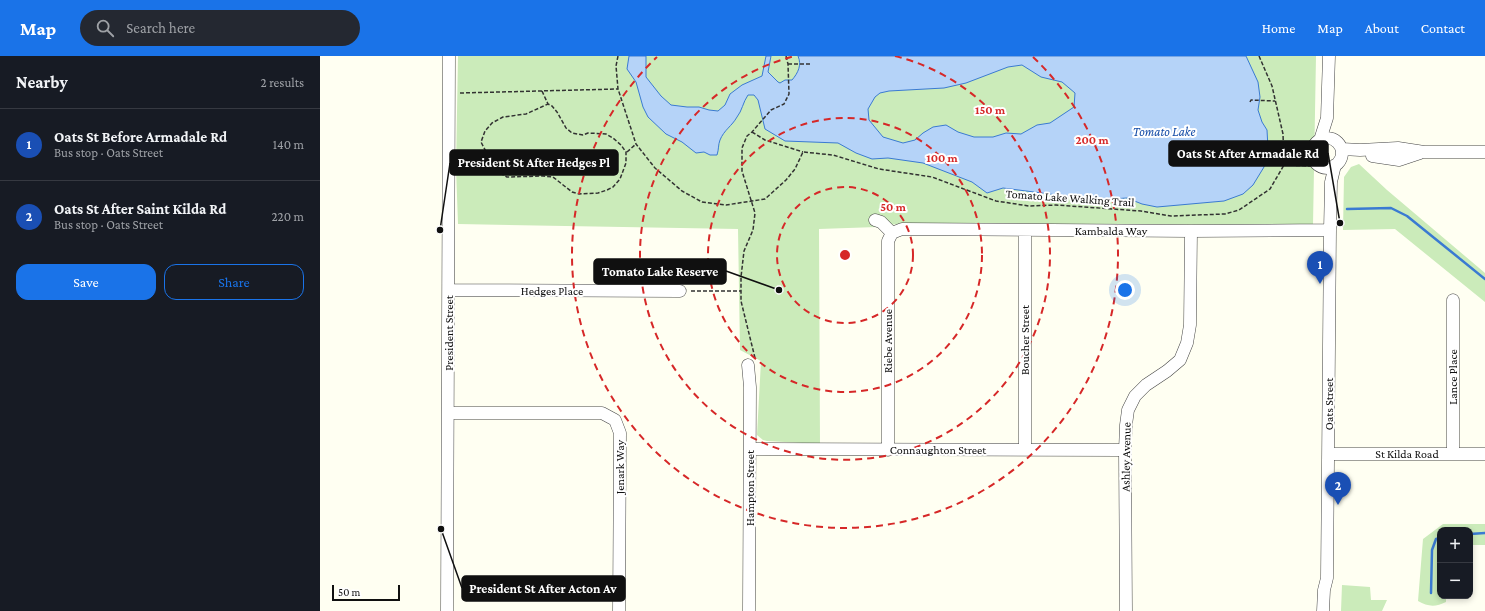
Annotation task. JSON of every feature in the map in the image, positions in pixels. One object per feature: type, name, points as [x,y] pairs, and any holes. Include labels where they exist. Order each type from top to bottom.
[{"type":"street","name":"President Street","points":[[447,611],[449,56]]},
{"type":"street","name":"Oats Street","points":[[1320,140],[1327,118],[1329,56]]},
{"type":"street","name":"Oats Street","points":[[1322,611],[1327,578],[1330,230],[1332,182],[1338,153],[1327,118]]},
{"type":"street","points":[[1338,153],[1328,168],[1317,166],[1313,155],[1314,146],[1320,140],[1328,138],[1338,153],[1358,156],[1376,156],[1399,160],[1424,152],[1485,152]]},
{"type":"street","name":"Oats Street","points":[[1317,166],[1326,188],[1326,209],[1330,230]]},
{"type":"street","points":[[875,220],[881,222],[892,233]]},
{"type":"street","name":"Kambalda Way","points":[[892,233],[902,229],[1025,231],[1330,230]]},
{"type":"street","name":"Boucher Street","points":[[1025,231],[1025,450]]},
{"type":"street","name":"Ashley Avenue","points":[[1126,611],[1125,450],[1128,410],[1135,396],[1180,360],[1187,343],[1190,325],[1191,231]]},
{"type":"street","name":"Riebe Avenue","points":[[888,450],[888,241],[892,233]]},
{"type":"street","name":"Hedges Place","points":[[449,290],[680,291]]},
{"type":"street","name":"Lance Place","points":[[1453,300],[1453,454]]},
{"type":"street","name":"Hampton Street","points":[[749,611],[750,387],[752,363]]},
{"type":"street","name":"Jenark Way","points":[[448,413],[602,413],[615,420],[620,433],[619,611]]},
{"type":"street","name":"Connaughton Street","points":[[750,449],[1125,450]]},
{"type":"street","name":"St Kilda Road","points":[[1329,454],[1485,454]]},
{"type":"street","name":"Oats Street","points":[[1327,578],[1332,591],[1331,611]]},
{"type":"path","points":[[618,56],[616,66],[618,89],[636,144],[655,168],[682,191],[702,202],[726,205],[766,199],[777,190],[795,169],[804,152]]},
{"type":"path","points":[[752,363],[755,354],[741,301],[741,291],[744,251],[755,223],[755,213],[742,171],[742,148],[747,136],[771,110],[784,104],[789,94],[788,64],[786,56]]},
{"type":"path","points":[[1259,56],[1272,86],[1282,134],[1284,165],[1317,166]]},
{"type":"path","points":[[788,64],[812,64]]},
{"type":"path","points":[[457,94],[618,89]]},
{"type":"path","points":[[542,91],[548,104],[557,112],[566,128],[572,133],[583,135],[588,133],[606,134],[621,145],[626,152],[626,162],[620,179],[613,187],[598,193],[579,194],[572,192],[553,177],[507,177],[492,164],[481,142],[485,131],[492,123],[503,117],[526,114],[548,104]]},
{"type":"path","points":[[1251,97],[1251,101],[1275,101]]},
{"type":"path","name":"Tomato Lake Walking Trail","points":[[752,132],[764,140],[804,152],[833,155],[879,169],[932,177],[996,201],[1029,206],[1056,205],[1171,216],[1225,214],[1239,210],[1270,189],[1284,165]]},
{"type":"path","points":[[626,152],[636,144]]},
{"type":"path","points":[[456,168],[502,174]]},
{"type":"path","points":[[680,291],[741,291]]},
{"type":"green space","points":[[458,56],[1316,56],[1313,225],[904,223],[877,227],[819,229],[820,444],[767,441],[763,440],[757,435],[761,361],[740,350],[738,229],[458,224],[456,168]]},
{"type":"green space","points":[[1359,164],[1387,190],[1485,273],[1485,302],[1395,229],[1343,230],[1344,177],[1351,167]]},
{"type":"green space","points":[[1443,524],[1485,524],[1485,545],[1473,545],[1473,527],[1439,527]]},
{"type":"green space","points":[[1437,528],[1437,599],[1446,599],[1446,602],[1439,605],[1429,605],[1418,601],[1423,539]]},
{"type":"green space","points":[[1342,585],[1370,587],[1371,600],[1387,600],[1382,611],[1341,611]]},
{"type":"water","name":"Tomato Lake","points":[[629,56],[646,56],[646,77],[661,96],[671,105],[699,107],[718,111],[725,105],[730,94],[742,85],[762,76],[766,56],[771,56],[768,72],[780,83],[785,80],[792,80],[796,75],[800,63],[798,56],[1246,56],[1258,82],[1260,97],[1258,110],[1262,122],[1267,130],[1268,148],[1264,167],[1253,185],[1243,194],[1224,201],[1157,207],[1142,204],[1127,198],[1096,200],[1003,188],[987,193],[972,182],[923,163],[888,158],[872,159],[856,153],[838,143],[785,141],[765,129],[758,100],[754,95],[748,95],[739,115],[722,137],[719,142],[717,155],[710,155],[704,152],[696,153],[682,142],[666,134],[648,117],[643,107],[636,82],[627,69]],"holes":[[[1022,65],[1041,77],[1062,82],[1075,93],[1074,107],[1050,123],[1037,125],[1021,134],[1006,133],[993,137],[974,137],[958,132],[946,125],[933,127],[915,140],[903,143],[883,137],[869,120],[868,109],[875,97],[880,93],[889,91],[944,88],[966,83],[1008,67]]]},
{"type":"waterway","points":[[1347,209],[1391,208],[1407,216],[1485,279]]},
{"type":"waterway","points":[[1473,534],[1485,533]]},
{"type":"waterway","points":[[1431,593],[1432,550],[1437,539]]},
{"type":"place","name":"Oats St After Armadale Rd","points":[[1340,223]]},
{"type":"place","name":"President St After Hedges Pl","points":[[440,230]]},
{"type":"place","name":"Oats St Before Armadale Rd","points":[[1320,284]]},
{"type":"place","name":"Tomato Lake Reserve","points":[[779,290]]},
{"type":"place","name":"Oats St After Saint Kilda Rd","points":[[1338,505]]},
{"type":"place","name":"President St After Acton Av","points":[[441,529]]}]
